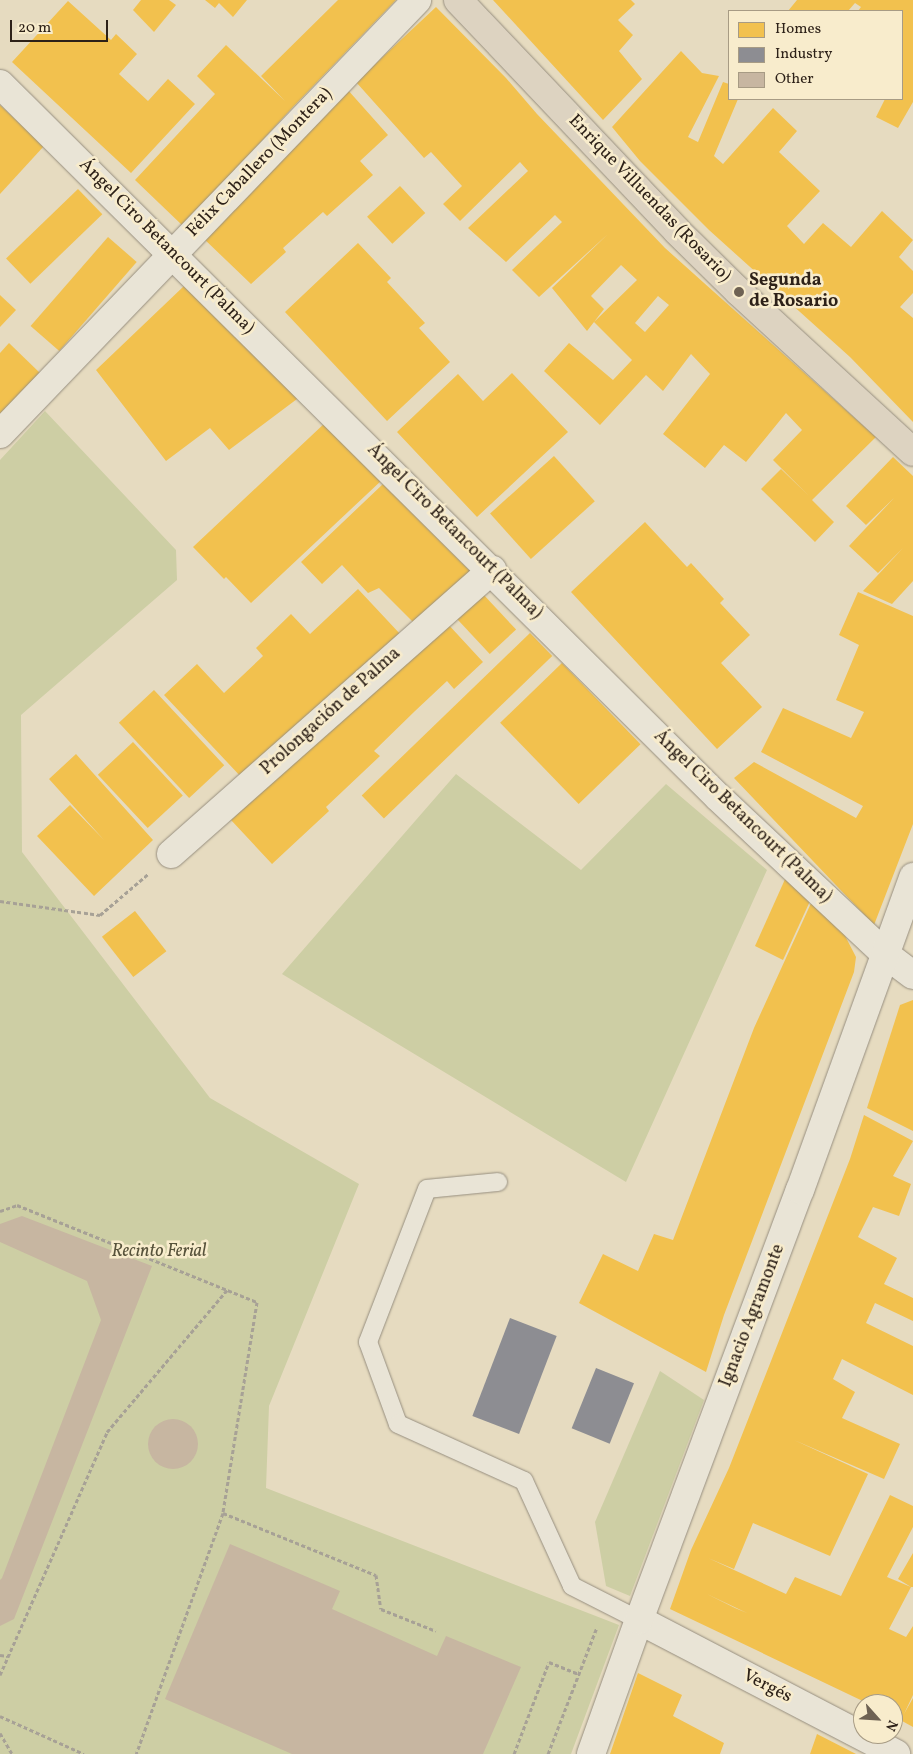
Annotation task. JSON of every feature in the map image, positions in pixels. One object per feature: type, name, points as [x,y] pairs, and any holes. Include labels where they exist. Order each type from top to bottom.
[{"type":"main road","name":"Enrique Villuendas (Rosario)","points":[[458,0],[677,231],[739,292],[913,452]]},
{"type":"street","name":"Félix Caballero (Montera)","points":[[0,434],[417,0]]},
{"type":"street","name":"Ángel Ciro Betancourt (Palma)","points":[[0,84],[174,254],[718,797],[886,954],[913,975]]},
{"type":"street","name":"Prolongación de Palma","points":[[171,854],[492,570]]},
{"type":"street","name":"Ignacio Agramonte","points":[[591,1754],[639,1620],[800,1190],[913,876]]},
{"type":"street","name":"Vergés","points":[[639,1620],[896,1754]]},
{"type":"lane","points":[[498,1182],[427,1189],[368,1342],[398,1424],[524,1481],[572,1586],[639,1620]]},
{"type":"path","points":[[0,901],[100,915],[171,854]]},
{"type":"path","points":[[0,1211],[17,1205],[257,1302],[223,1513],[136,1754]]},
{"type":"path","points":[[0,1675],[107,1432],[227,1290]]},
{"type":"path","points":[[223,1513],[376,1575],[381,1609],[436,1631]]},
{"type":"path","points":[[548,1754],[606,1603]]},
{"type":"path","points":[[0,1655],[8,1656]]},
{"type":"path","points":[[514,1754],[549,1662],[579,1674]]},
{"type":"path","points":[[0,1716],[84,1754]]},
{"type":"path","points":[[0,1733],[12,1754]]},
{"type":"green space","name":"Recinto Ferial","points":[[45,411],[176,550],[177,580],[21,715],[22,852],[210,1098],[359,1184],[269,1406],[266,1488],[619,1625],[571,1754],[0,1754],[0,460]]},
{"type":"green space","points":[[456,774],[581,870],[666,784],[767,870],[626,1182],[282,974]]},
{"type":"green space","points":[[660,1371],[704,1400],[630,1596],[606,1586],[595,1522]]},
{"type":"building: Homes","points":[[141,0],[169,0],[176,5],[154,32],[133,10]]},
{"type":"building: Homes","points":[[205,0],[247,0],[233,17],[219,3],[215,8]]},
{"type":"building: Homes","points":[[338,0],[396,0],[292,108],[183,226],[135,180],[215,94],[197,76],[226,45],[285,101],[261,76]]},
{"type":"building: Homes","points":[[493,0],[631,0],[635,4],[618,20],[633,35],[619,51],[642,79],[603,120]]},
{"type":"building: Homes","points":[[797,0],[913,0],[913,102],[898,128],[876,117],[884,100],[903,100],[903,10],[859,10],[861,7],[855,3],[849,10],[789,10]]},
{"type":"building: Homes","points":[[68,1],[111,40],[116,34],[137,54],[119,74],[148,101],[168,79],[195,104],[131,173],[12,62]]},
{"type":"building: Homes","points":[[436,7],[506,78],[537,114],[665,248],[876,437],[812,500],[834,522],[815,542],[761,489],[781,469],[808,495],[773,460],[802,430],[786,413],[746,462],[724,445],[705,468],[663,434],[710,374],[691,354],[663,391],[646,375],[600,425],[544,371],[569,343],[613,380],[632,360],[594,322],[587,331],[552,288],[608,234],[539,297],[512,270],[562,222],[555,215],[506,262],[468,228],[528,171],[520,162],[460,221],[443,204],[462,186],[431,152],[424,158],[356,82]],"holes":[[[621,265],[637,280],[594,322],[604,309],[591,296]],[[658,296],[669,305],[645,332],[635,323]]]},
{"type":"building: Homes","points":[[681,51],[702,73],[719,76],[688,137],[698,142],[723,82],[728,84],[728,100],[738,100],[714,156],[723,164],[773,108],[797,131],[779,152],[820,191],[787,226],[804,244],[823,223],[851,247],[882,211],[913,240],[899,257],[913,271],[913,293],[900,307],[913,318],[913,422],[850,357],[709,230],[640,161],[612,127]]},
{"type":"building: Homes","points":[[347,89],[388,135],[360,161],[373,175],[327,216],[323,212],[283,248],[286,252],[251,284],[202,237]]},
{"type":"building: Homes","points":[[0,105],[44,146],[0,194]]},
{"type":"building: Homes","points":[[400,186],[425,213],[392,244],[367,217]]},
{"type":"building: Homes","points":[[78,189],[102,214],[30,284],[6,258]]},
{"type":"building: Homes","points":[[108,237],[137,262],[59,351],[31,326]]},
{"type":"building: Homes","points":[[358,243],[391,278],[387,282],[425,323],[419,328],[450,362],[387,421],[285,312]]},
{"type":"building: Homes","points":[[184,286],[301,396],[229,450],[210,428],[166,461],[96,370]]},
{"type":"building: Homes","points":[[0,295],[16,310],[0,327]]},
{"type":"building: Homes","points":[[9,343],[41,374],[0,418],[0,353]]},
{"type":"building: Homes","points":[[512,373],[568,432],[477,517],[397,432],[458,374],[483,401]]},
{"type":"building: Homes","points":[[327,421],[382,480],[251,603],[193,547]]},
{"type":"building: Homes","points":[[554,456],[595,501],[531,559],[490,514]]},
{"type":"building: Homes","points":[[893,457],[913,476],[913,581],[892,604],[863,591],[903,548],[878,573],[849,546],[894,498],[866,525],[846,506]]},
{"type":"building: Homes","points":[[383,484],[471,572],[417,626],[379,588],[368,593],[342,565],[322,584],[301,562]]},
{"type":"building: Homes","points":[[645,522],[687,567],[691,563],[724,599],[720,603],[750,635],[721,663],[762,707],[717,749],[571,592]]},
{"type":"building: Homes","points":[[358,589],[401,635],[243,779],[164,695],[197,664],[224,693],[263,656],[256,648],[291,614],[310,634]]},
{"type":"building: Homes","points":[[858,592],[913,616],[913,824],[874,925],[734,778],[754,762],[856,818],[863,806],[761,752],[783,708],[851,738],[864,712],[836,700],[859,645],[839,635]]},
{"type":"building: Homes","points":[[482,593],[516,630],[490,654],[456,618]]},
{"type":"building: Homes","points":[[446,622],[483,662],[454,689],[447,681],[415,711],[374,751],[380,756],[326,807],[329,811],[272,864],[231,820]]},
{"type":"building: Homes","points":[[530,633],[552,656],[384,819],[362,796]]},
{"type":"building: Homes","points":[[562,663],[640,744],[579,804],[500,723]]},
{"type":"building: Homes","points":[[154,690],[224,765],[189,798],[119,723]]},
{"type":"building: Homes","points":[[133,742],[183,795],[148,828],[98,775]]},
{"type":"building: Homes","points":[[76,754],[153,840],[94,896],[37,836],[70,805],[104,840],[49,779]]},
{"type":"building: Homes","points":[[786,877],[811,899],[783,960],[755,946]]},
{"type":"building: Homes","points":[[812,901],[841,928],[856,957],[854,972],[724,1315],[706,1372],[579,1303],[603,1254],[638,1271],[654,1234],[673,1240],[754,1028]]},
{"type":"building: Homes","points":[[135,911],[166,951],[133,977],[102,937]]},
{"type":"building: Homes","points":[[913,1000],[913,1131],[867,1108],[900,1005]]},
{"type":"building: Homes","points":[[864,1115],[913,1141],[893,1176],[911,1184],[899,1216],[873,1207],[858,1237],[897,1258],[884,1284],[913,1298],[913,1321],[875,1303],[866,1323],[913,1346],[913,1395],[842,1359],[833,1379],[855,1392],[842,1418],[900,1444],[884,1479],[794,1440],[868,1474],[830,1556],[753,1523],[734,1569],[708,1558],[786,1594],[795,1577],[841,1596],[890,1495],[913,1506],[913,1527],[887,1577],[911,1587],[889,1629],[906,1637],[913,1626],[913,1695],[904,1714],[913,1698],[913,1727],[903,1722],[903,1694],[853,1694],[853,1696],[670,1609],[691,1550],[729,1468],[850,1159]]},
{"type":"building: Homes","points":[[913,1553],[913,1587],[898,1579]]},
{"type":"building: Homes","points":[[638,1673],[682,1695],[673,1716],[724,1743],[720,1754],[610,1754]]},
{"type":"building: Homes","points":[[817,1734],[856,1754],[810,1754]]},
{"type":"building: Industry","points":[[510,1318],[557,1336],[519,1434],[472,1416]]},
{"type":"building: Industry","points":[[596,1368],[634,1383],[610,1444],[572,1428]]},
{"type":"building: Other","points":[[22,1216],[152,1266],[14,1619],[0,1626],[0,1580],[101,1320],[87,1281],[0,1242],[0,1224]]},
{"type":"building: Other","points":[[173,1419],[183,1421],[191,1426],[196,1434],[198,1444],[196,1454],[191,1462],[183,1467],[173,1469],[163,1467],[155,1462],[150,1454],[148,1444],[150,1434],[155,1426],[163,1421]]},
{"type":"building: Other","points":[[230,1544],[340,1591],[332,1609],[437,1656],[446,1636],[521,1667],[483,1754],[292,1754],[165,1699]]},
{"type":"place","name":"Segunda de Rosario","points":[[739,292]]}]
